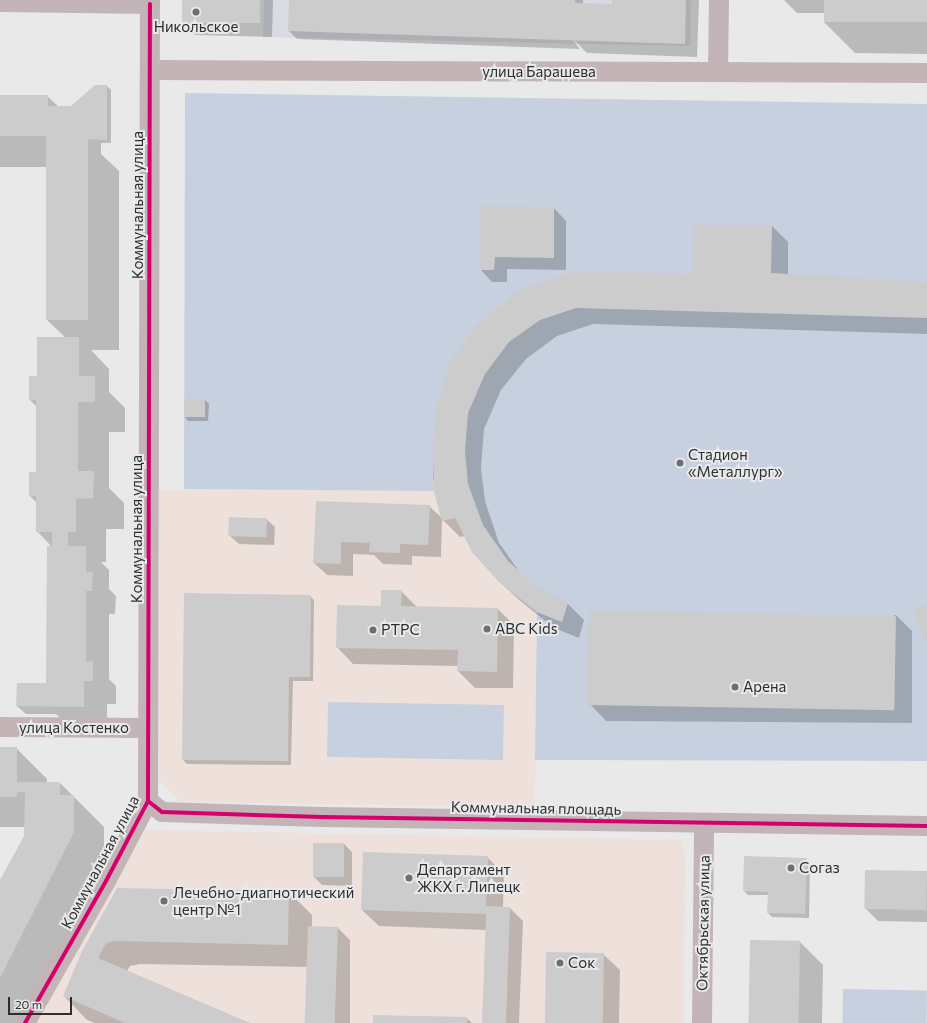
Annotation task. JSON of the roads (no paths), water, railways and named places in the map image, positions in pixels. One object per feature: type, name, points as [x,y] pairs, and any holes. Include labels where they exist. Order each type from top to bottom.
[{"type":"street","points":[[718,72],[719,0]]},
{"type":"street","points":[[0,2],[150,2]]},
{"type":"street","name":"Коммунальная улица","points":[[25,1023],[148,801],[150,2]]},
{"type":"street","name":"улица Барашева","points":[[151,70],[927,73]]},
{"type":"street","name":"улица Костенко","points":[[0,727],[148,728]]},
{"type":"street","name":"Коммунальная площадь","points":[[148,801],[162,812],[322,817],[927,826]]},
{"type":"street","name":"Октябрьская улица","points":[[702,1023],[704,823]]},
{"type":"place","name":"Никольское","points":[[196,12]]},
{"type":"place","name":"Стадион «Металлург»","points":[[680,463]]},
{"type":"place","name":"ABC Kids","points":[[487,629]]},
{"type":"place","name":"РТРС","points":[[373,630]]},
{"type":"place","name":"Арена","points":[[735,687]]},
{"type":"place","name":"Согаз","points":[[791,868]]},
{"type":"place","name":"Департамент ЖКХ г. Липецк","points":[[409,878]]},
{"type":"place","name":"Лечебно-диагнотический центр №1","points":[[164,901]]},
{"type":"place","name":"Сок","points":[[560,963]]}]
